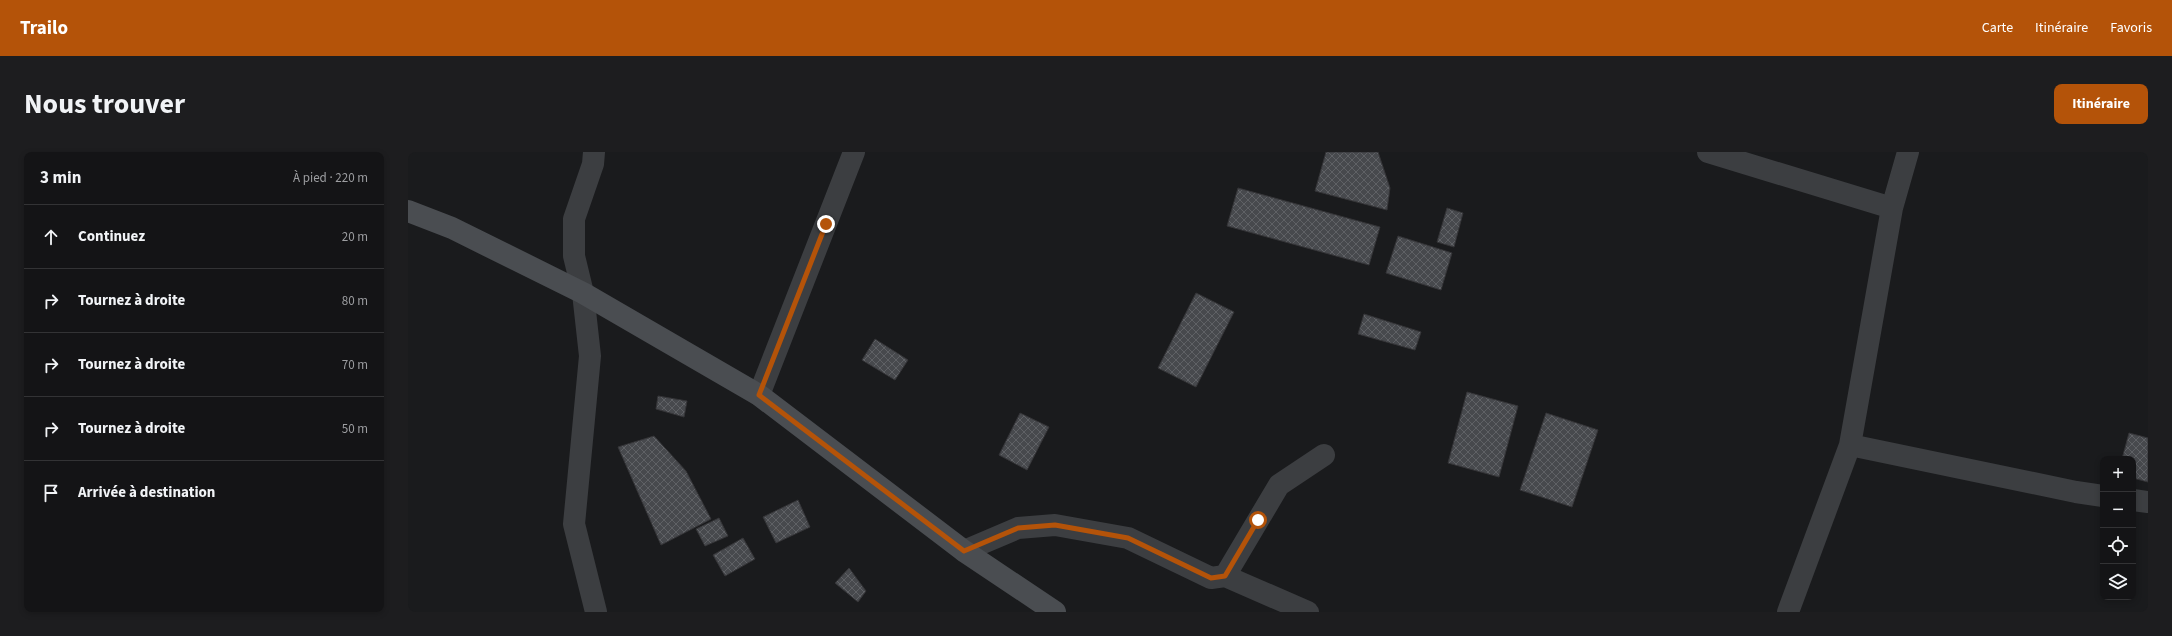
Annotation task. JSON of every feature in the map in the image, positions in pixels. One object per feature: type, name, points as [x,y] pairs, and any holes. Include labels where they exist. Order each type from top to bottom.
[{"type":"street","points":[[594,152],[593,164],[574,219],[574,256],[583,292],[590,356],[574,524],[596,612]]},
{"type":"street","points":[[759,395],[854,152]]},
{"type":"street","points":[[1708,152],[1892,208]]},
{"type":"street","points":[[1788,612],[1850,445],[1892,208],[1908,152]]},
{"type":"street","points":[[408,212],[452,228],[583,292],[759,395],[964,551],[1056,612]]},
{"type":"street","points":[[1850,445],[2076,492],[2100,496]]},
{"type":"street","points":[[1225,576],[1279,485],[1324,455]]},
{"type":"street","points":[[2136,500],[2148,502]]},
{"type":"street","points":[[964,551],[1018,528],[1055,525],[1128,538],[1211,578],[1225,576],[1308,612]]},
{"type":"building","points":[[1326,152],[1378,152],[1390,188],[1387,210],[1315,191]]},
{"type":"building","points":[[1238,188],[1380,227],[1369,265],[1227,226]]},
{"type":"building","points":[[1447,208],[1463,213],[1454,247],[1437,242]]},
{"type":"building","points":[[1398,236],[1452,253],[1441,290],[1386,273]]},
{"type":"building","points":[[1196,293],[1234,312],[1196,387],[1158,368]]},
{"type":"building","points":[[1364,314],[1421,332],[1415,350],[1358,334]]},
{"type":"building","points":[[875,339],[908,360],[895,380],[862,360]]},
{"type":"building","points":[[1467,392],[1518,406],[1499,477],[1448,463]]},
{"type":"building","points":[[658,396],[687,401],[684,417],[656,409]]},
{"type":"building","points":[[1020,413],[1049,427],[1027,470],[999,455]]},
{"type":"building","points":[[1546,413],[1598,430],[1572,507],[1520,490]]},
{"type":"building","points":[[2129,433],[2148,438],[2148,482],[2136,479],[2136,456],[2123,456]]},
{"type":"building","points":[[654,436],[686,471],[711,519],[661,545],[618,447]]},
{"type":"building","points":[[798,500],[810,527],[776,543],[763,517]]},
{"type":"building","points":[[719,518],[728,536],[705,546],[696,529]]},
{"type":"building","points":[[743,538],[755,559],[725,576],[713,555]]},
{"type":"building","points":[[849,568],[866,591],[858,602],[835,583]]},
{"type":"route","points":[[826,224],[759,395],[964,551],[1018,528],[1055,525],[1128,538],[1211,578],[1225,576],[1243,543],[1258,520]]}]
